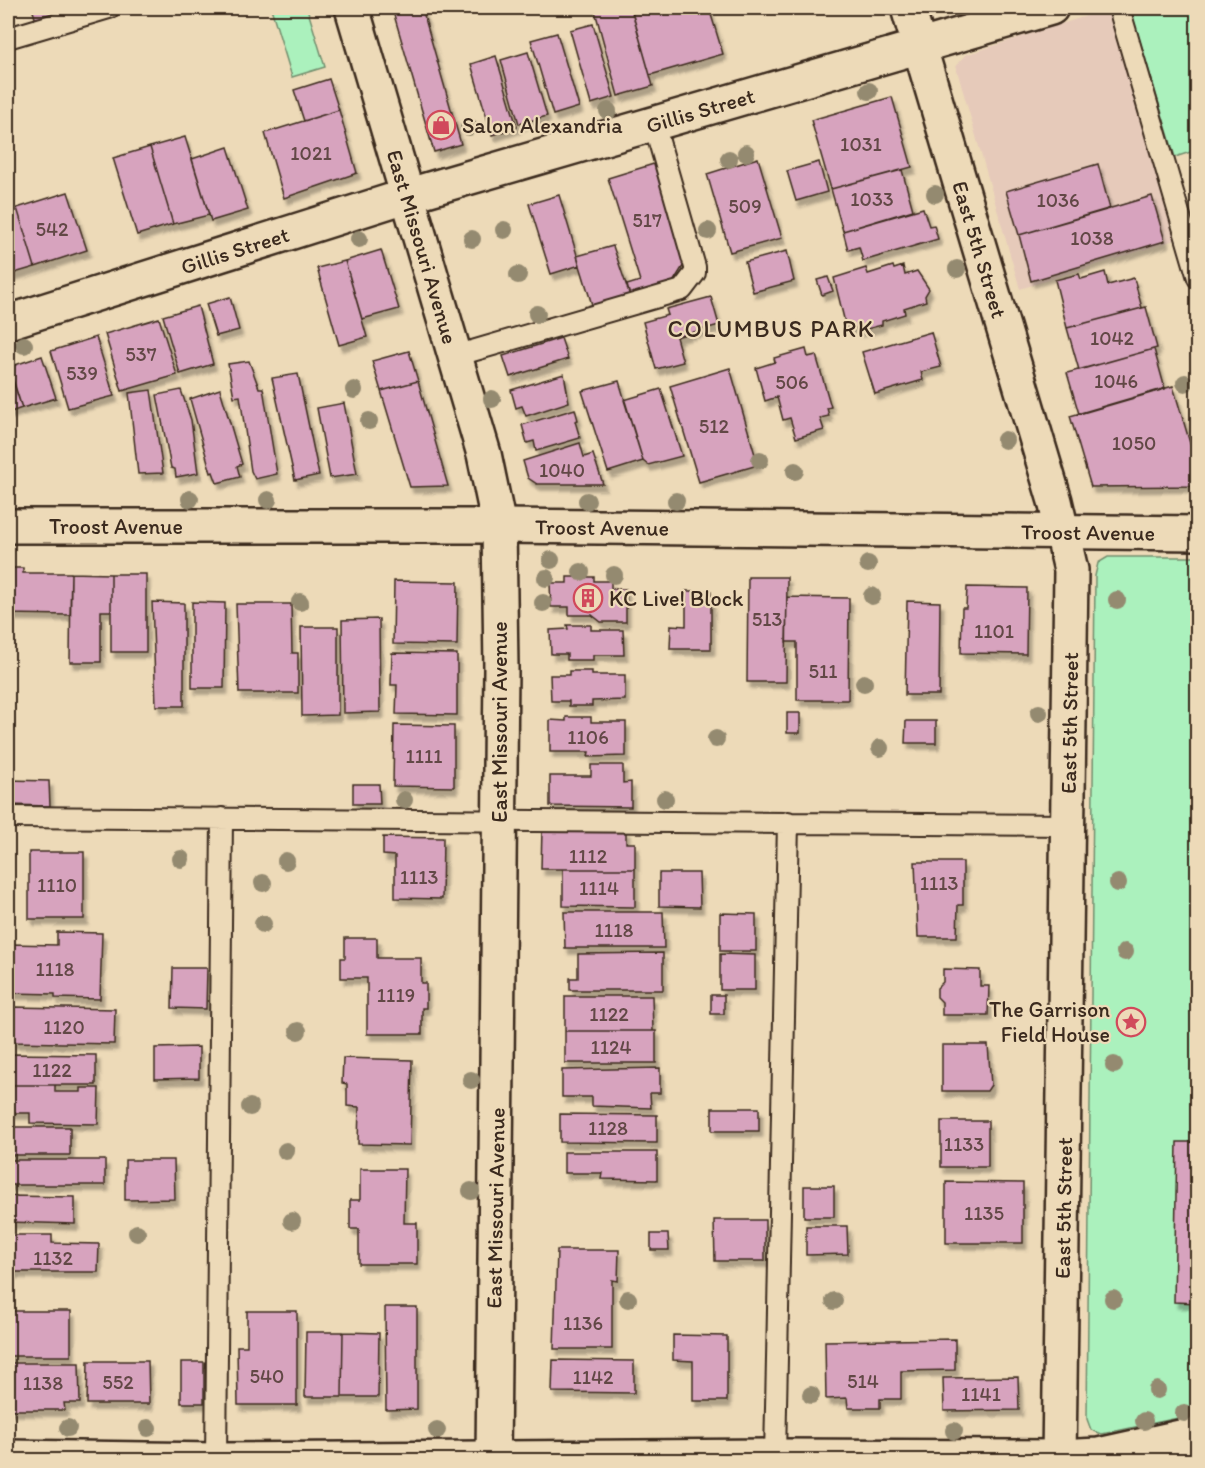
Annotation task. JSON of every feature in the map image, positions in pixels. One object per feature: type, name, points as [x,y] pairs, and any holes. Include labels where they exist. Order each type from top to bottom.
[{"type":"street","name":"East Missouri Avenue","points":[[352,8],[484,454],[499,526],[499,820],[493,1458]]},
{"type":"street","name":"East 5th Street","points":[[908,8],[1046,467],[1071,570],[1059,1459]]},
{"type":"street","name":"Gillis Street","points":[[8,322],[409,195],[1051,8]]},
{"type":"street","name":"Troost Avenue","points":[[8,526],[499,526],[1061,530],[1101,534],[1197,533]]},
{"type":"street","points":[[8,1457],[216,1460],[775,1456],[1059,1459],[1098,1455],[1197,1433]]},
{"type":"lane","points":[[8,38],[109,8]]},
{"type":"lane","points":[[1119,8],[1197,278]]},
{"type":"lane","points":[[455,356],[682,290],[687,286],[695,267],[654,124]]},
{"type":"lane","points":[[8,817],[1068,825]]},
{"type":"lane","points":[[216,1460],[222,818]]},
{"type":"lane","points":[[775,1456],[788,822]]},
{"type":"shaded area","points":[[1111,8],[1178,239],[1020,289],[956,67],[965,55]]},
{"type":"green space","points":[[271,8],[307,8],[325,67],[292,77]]},
{"type":"green space","points":[[1130,8],[1197,8],[1197,150],[1175,157]]},
{"type":"green space","points":[[1108,557],[1197,557],[1197,1414],[1102,1434],[1091,1430],[1087,1419],[1095,576],[1098,563]]},
{"type":"building","points":[[32,8],[69,8],[70,12],[36,21]]},
{"type":"building","points":[[392,8],[422,8],[461,144],[434,152]]},
{"type":"building","points":[[608,8],[631,8],[653,86],[618,96],[595,11]]},
{"type":"building","points":[[631,8],[709,8],[723,54],[650,75]]},
{"type":"building","points":[[593,24],[614,97],[591,104],[570,30]]},
{"type":"building","points":[[557,33],[579,107],[553,115],[531,40]]},
{"type":"building","points":[[528,52],[547,116],[519,124],[501,60]]},
{"type":"building","points":[[496,56],[517,127],[492,135],[471,64]]},
{"type":"building","points":[[329,79],[339,110],[304,121],[294,90]]},
{"type":"building","points":[[892,97],[912,167],[831,189],[811,120]]},
{"type":"building","points":[[339,110],[357,173],[284,198],[265,133]]},
{"type":"building","points":[[185,137],[209,215],[173,224],[150,147]]},
{"type":"building","points":[[150,147],[173,224],[137,235],[113,158]]},
{"type":"building","points":[[228,147],[248,210],[211,221],[192,159]]},
{"type":"building","points":[[758,158],[782,238],[730,252],[707,174]]},
{"type":"building","points":[[819,162],[827,192],[796,201],[787,171]]},
{"type":"building","points":[[657,163],[685,263],[672,284],[630,296],[627,285],[640,281],[608,178]]},
{"type":"building","points":[[1098,164],[1110,209],[1019,235],[1006,191]]},
{"type":"building","points":[[902,170],[913,210],[843,231],[831,189]]},
{"type":"building","points":[[68,192],[87,250],[35,267],[17,208]]},
{"type":"building","points":[[559,195],[580,265],[551,274],[529,204]]},
{"type":"building","points":[[1152,196],[1165,241],[1031,281],[1019,235]]},
{"type":"building","points":[[17,208],[35,267],[8,275],[8,211]]},
{"type":"building","points":[[923,208],[929,226],[934,225],[938,239],[863,261],[859,247],[848,250],[843,231]]},
{"type":"building","points":[[613,246],[630,296],[593,308],[577,256]]},
{"type":"building","points":[[381,250],[399,309],[362,319],[345,261]]},
{"type":"building","points":[[787,251],[794,281],[753,292],[745,262]]},
{"type":"building","points":[[345,261],[367,337],[339,345],[317,268]]},
{"type":"building","points":[[893,266],[894,269],[903,266],[905,275],[917,271],[929,289],[925,296],[926,301],[904,308],[905,314],[882,321],[882,325],[859,331],[857,328],[846,327],[834,278],[866,268],[868,274]]},
{"type":"building","points":[[1105,272],[1108,285],[1134,278],[1142,308],[1067,328],[1055,280],[1079,274],[1081,279]]},
{"type":"building","points":[[828,277],[833,291],[822,295],[817,280]]},
{"type":"building","points":[[230,297],[239,330],[216,336],[206,304]]},
{"type":"building","points":[[711,297],[719,325],[676,337],[683,362],[656,369],[643,322],[668,315],[666,309]]},
{"type":"building","points":[[198,306],[213,364],[180,374],[163,316]]},
{"type":"building","points":[[1146,307],[1157,348],[1079,370],[1067,328]]},
{"type":"building","points":[[159,318],[177,375],[122,391],[105,334]]},
{"type":"building","points":[[931,332],[941,367],[921,372],[923,380],[875,394],[862,352]]},
{"type":"building","points":[[96,337],[114,396],[68,408],[51,351]]},
{"type":"building","points":[[561,338],[568,359],[510,377],[503,356]]},
{"type":"building","points":[[806,349],[808,357],[816,355],[831,407],[827,408],[829,416],[820,418],[824,430],[796,438],[790,418],[783,420],[777,397],[765,401],[756,368],[775,362],[774,358]]},
{"type":"building","points":[[1154,349],[1165,389],[1079,414],[1067,373]]},
{"type":"building","points":[[409,351],[418,381],[381,391],[372,361]]},
{"type":"building","points":[[42,356],[56,398],[22,408],[9,367]]},
{"type":"building","points":[[249,361],[259,388],[263,388],[277,474],[255,479],[251,471],[240,396],[234,397],[228,364]]},
{"type":"building","points":[[8,367],[22,408],[8,413]]},
{"type":"building","points":[[730,368],[758,465],[699,482],[670,386]]},
{"type":"building","points":[[298,374],[319,475],[295,480],[272,378]]},
{"type":"building","points":[[564,374],[569,402],[526,416],[522,406],[516,408],[511,390]]},
{"type":"building","points":[[418,381],[448,486],[410,487],[381,391]]},
{"type":"building","points":[[619,381],[643,461],[608,472],[582,391]]},
{"type":"building","points":[[1173,386],[1198,470],[1198,486],[1091,487],[1070,416]]},
{"type":"building","points":[[220,389],[242,464],[237,466],[240,477],[217,483],[213,472],[211,473],[190,399]]},
{"type":"building","points":[[661,389],[682,456],[648,465],[643,461],[624,400]]},
{"type":"building","points":[[151,390],[163,473],[138,474],[129,393]]},
{"type":"building","points":[[181,390],[191,420],[198,473],[176,477],[175,469],[171,468],[157,395]]},
{"type":"building","points":[[344,403],[357,474],[330,478],[317,408]]},
{"type":"building","points":[[575,409],[578,420],[575,421],[580,438],[536,451],[534,441],[527,443],[522,425]]},
{"type":"building","points":[[580,443],[584,457],[593,454],[603,484],[537,484],[528,478],[523,461]]},
{"type":"building","points":[[8,568],[23,568],[23,573],[71,573],[70,615],[8,614]]},
{"type":"building","points":[[71,573],[111,574],[111,611],[101,611],[101,662],[70,662]]},
{"type":"building","points":[[111,574],[146,574],[146,652],[111,652]]},
{"type":"building","name":"KC Live! Block","points":[[567,577],[594,577],[594,581],[611,581],[611,589],[626,589],[626,622],[601,622],[592,615],[569,615],[569,607],[551,607],[550,583],[567,583]]},
{"type":"building","points":[[748,577],[787,577],[786,682],[747,682]]},
{"type":"building","points":[[394,581],[458,582],[457,645],[393,644]]},
{"type":"building","points":[[967,587],[1027,588],[1026,654],[961,653],[962,608],[966,608]]},
{"type":"building","points":[[686,591],[711,591],[711,649],[670,649],[671,625],[686,626]]},
{"type":"building","points":[[787,597],[849,598],[848,700],[797,700],[797,642],[786,642]]},
{"type":"building","points":[[907,601],[940,602],[939,695],[905,695]]},
{"type":"building","points":[[152,602],[184,603],[184,706],[156,706]]},
{"type":"building","points":[[192,602],[225,603],[224,688],[192,688]]},
{"type":"building","points":[[236,604],[291,604],[292,653],[298,653],[298,693],[239,693]]},
{"type":"building","points":[[379,619],[380,712],[343,713],[342,620]]},
{"type":"building","points":[[567,625],[591,625],[591,630],[623,630],[624,655],[593,655],[593,660],[567,660],[567,654],[551,654],[550,630],[568,629]]},
{"type":"building","points":[[301,627],[338,627],[338,715],[302,716]]},
{"type":"building","points":[[392,653],[457,654],[457,715],[396,714],[397,685],[391,685]]},
{"type":"building","points":[[569,671],[592,671],[592,675],[625,675],[625,700],[592,701],[592,706],[569,706],[569,701],[551,701],[550,675],[569,675]]},
{"type":"building","points":[[787,713],[800,713],[800,733],[787,733]]},
{"type":"building","points":[[566,717],[591,717],[591,722],[626,722],[626,756],[588,757],[589,752],[550,752],[550,720],[566,721]]},
{"type":"building","points":[[906,721],[936,721],[936,743],[905,743]]},
{"type":"building","points":[[394,725],[454,726],[454,787],[393,786]]},
{"type":"building","points":[[591,765],[623,765],[623,783],[631,782],[631,807],[550,806],[550,776],[591,776]]},
{"type":"building","points":[[8,780],[49,781],[50,806],[8,805]]},
{"type":"building","points":[[353,784],[379,784],[380,804],[353,804]]},
{"type":"building","points":[[542,829],[626,830],[626,843],[635,843],[635,869],[541,869]]},
{"type":"building","points":[[383,837],[443,838],[442,899],[395,898],[395,856],[383,855]]},
{"type":"building","points":[[29,852],[84,852],[84,919],[29,919]]},
{"type":"building","points":[[915,862],[963,862],[963,905],[958,905],[957,937],[918,937]]},
{"type":"building","points":[[563,869],[635,869],[635,907],[563,906]]},
{"type":"building","points":[[659,873],[699,873],[700,907],[659,906]]},
{"type":"building","points":[[564,912],[663,912],[664,948],[565,948]]},
{"type":"building","points":[[720,913],[756,914],[756,951],[720,951]]},
{"type":"building","points":[[57,932],[102,933],[100,999],[55,998],[55,994],[9,993],[10,944],[57,945]]},
{"type":"building","points":[[345,938],[377,938],[377,958],[421,958],[421,983],[426,983],[426,1008],[422,1008],[422,1034],[367,1034],[367,978],[341,978],[341,958],[345,958]]},
{"type":"building","points":[[663,953],[663,990],[570,990],[570,978],[578,978],[578,954]]},
{"type":"building","points":[[720,954],[755,955],[755,990],[720,990]]},
{"type":"building","points":[[173,968],[207,968],[206,1009],[172,1008]]},
{"type":"building","points":[[943,969],[980,970],[980,986],[989,986],[988,1015],[942,1015],[942,1002],[937,997],[937,988],[943,982]]},
{"type":"building","points":[[711,995],[724,995],[724,1014],[711,1014]]},
{"type":"building","points":[[565,996],[652,996],[653,1031],[565,1031]]},
{"type":"building","points":[[13,1007],[115,1009],[114,1044],[12,1042]]},
{"type":"building","points":[[565,1031],[656,1031],[656,1063],[565,1063]]},
{"type":"building","points":[[942,1045],[988,1045],[991,1085],[987,1091],[942,1091]]},
{"type":"building","points":[[199,1047],[199,1078],[155,1079],[155,1048]]},
{"type":"building","points":[[8,1054],[96,1055],[96,1085],[8,1085]]},
{"type":"building","points":[[343,1058],[412,1060],[410,1145],[358,1144],[359,1107],[347,1106],[347,1084],[342,1083]]},
{"type":"building","points":[[660,1068],[660,1093],[650,1093],[651,1108],[592,1106],[592,1097],[562,1097],[562,1070]]},
{"type":"building","points":[[8,1085],[55,1085],[55,1092],[81,1092],[81,1088],[99,1088],[98,1124],[30,1123],[30,1113],[8,1113]]},
{"type":"building","points":[[712,1108],[759,1108],[759,1131],[712,1131]]},
{"type":"building","points":[[560,1114],[657,1115],[657,1143],[560,1142]]},
{"type":"building","points":[[941,1121],[988,1121],[988,1167],[941,1167]]},
{"type":"building","points":[[8,1127],[70,1127],[70,1155],[8,1155]]},
{"type":"building","points":[[1177,1142],[1198,1142],[1198,1303],[1174,1302]]},
{"type":"building","points":[[564,1152],[657,1152],[657,1180],[601,1179],[602,1173],[564,1173]]},
{"type":"building","points":[[8,1160],[105,1160],[105,1185],[8,1185]]},
{"type":"building","points":[[125,1160],[174,1160],[175,1199],[125,1200]]},
{"type":"building","points":[[360,1169],[405,1169],[404,1223],[417,1223],[417,1264],[359,1264],[359,1229],[350,1229],[350,1200],[360,1200]]},
{"type":"building","points":[[946,1182],[1023,1183],[1023,1243],[946,1243]]},
{"type":"building","points":[[804,1186],[834,1186],[834,1217],[804,1217]]},
{"type":"building","points":[[8,1196],[75,1197],[75,1224],[8,1222]]},
{"type":"building","points":[[714,1220],[765,1220],[765,1261],[715,1261]]},
{"type":"building","points":[[806,1226],[847,1226],[848,1254],[806,1255]]},
{"type":"building","points":[[651,1234],[668,1234],[669,1250],[651,1250]]},
{"type":"building","points":[[8,1235],[52,1235],[52,1243],[99,1244],[98,1272],[8,1272]]},
{"type":"building","points":[[557,1250],[619,1250],[618,1281],[612,1280],[612,1349],[554,1349]]},
{"type":"building","points":[[385,1307],[417,1307],[417,1409],[386,1410]]},
{"type":"building","points":[[8,1311],[71,1311],[71,1356],[8,1356]]},
{"type":"building","points":[[247,1311],[297,1311],[297,1405],[238,1405],[237,1346],[247,1346]]},
{"type":"building","points":[[306,1332],[343,1332],[342,1397],[305,1397]]},
{"type":"building","points":[[343,1332],[379,1333],[378,1397],[342,1397]]},
{"type":"building","points":[[673,1335],[727,1336],[727,1401],[693,1401],[693,1361],[673,1360]]},
{"type":"building","points":[[955,1339],[955,1370],[901,1371],[901,1399],[880,1399],[880,1408],[848,1408],[847,1398],[826,1399],[825,1341]]},
{"type":"building","points":[[553,1360],[634,1361],[634,1393],[552,1392]]},
{"type":"building","points":[[88,1361],[148,1361],[149,1404],[87,1404]]},
{"type":"building","points":[[181,1362],[204,1362],[204,1403],[181,1403]]},
{"type":"building","points":[[8,1363],[79,1363],[80,1403],[64,1403],[65,1410],[8,1410]]},
{"type":"building","points":[[1018,1377],[1019,1410],[944,1411],[943,1378]]},
{"type":"place","name":"Salon Alexandria","points":[[441,125]]},
{"type":"place","name":"KC Live! Block","points":[[588,598]]},
{"type":"place","name":"The Garrison Field House","points":[[1131,1022]]},
{"type":"district","name":"COLUMBUS PARK","points":[[771,329]]}]
